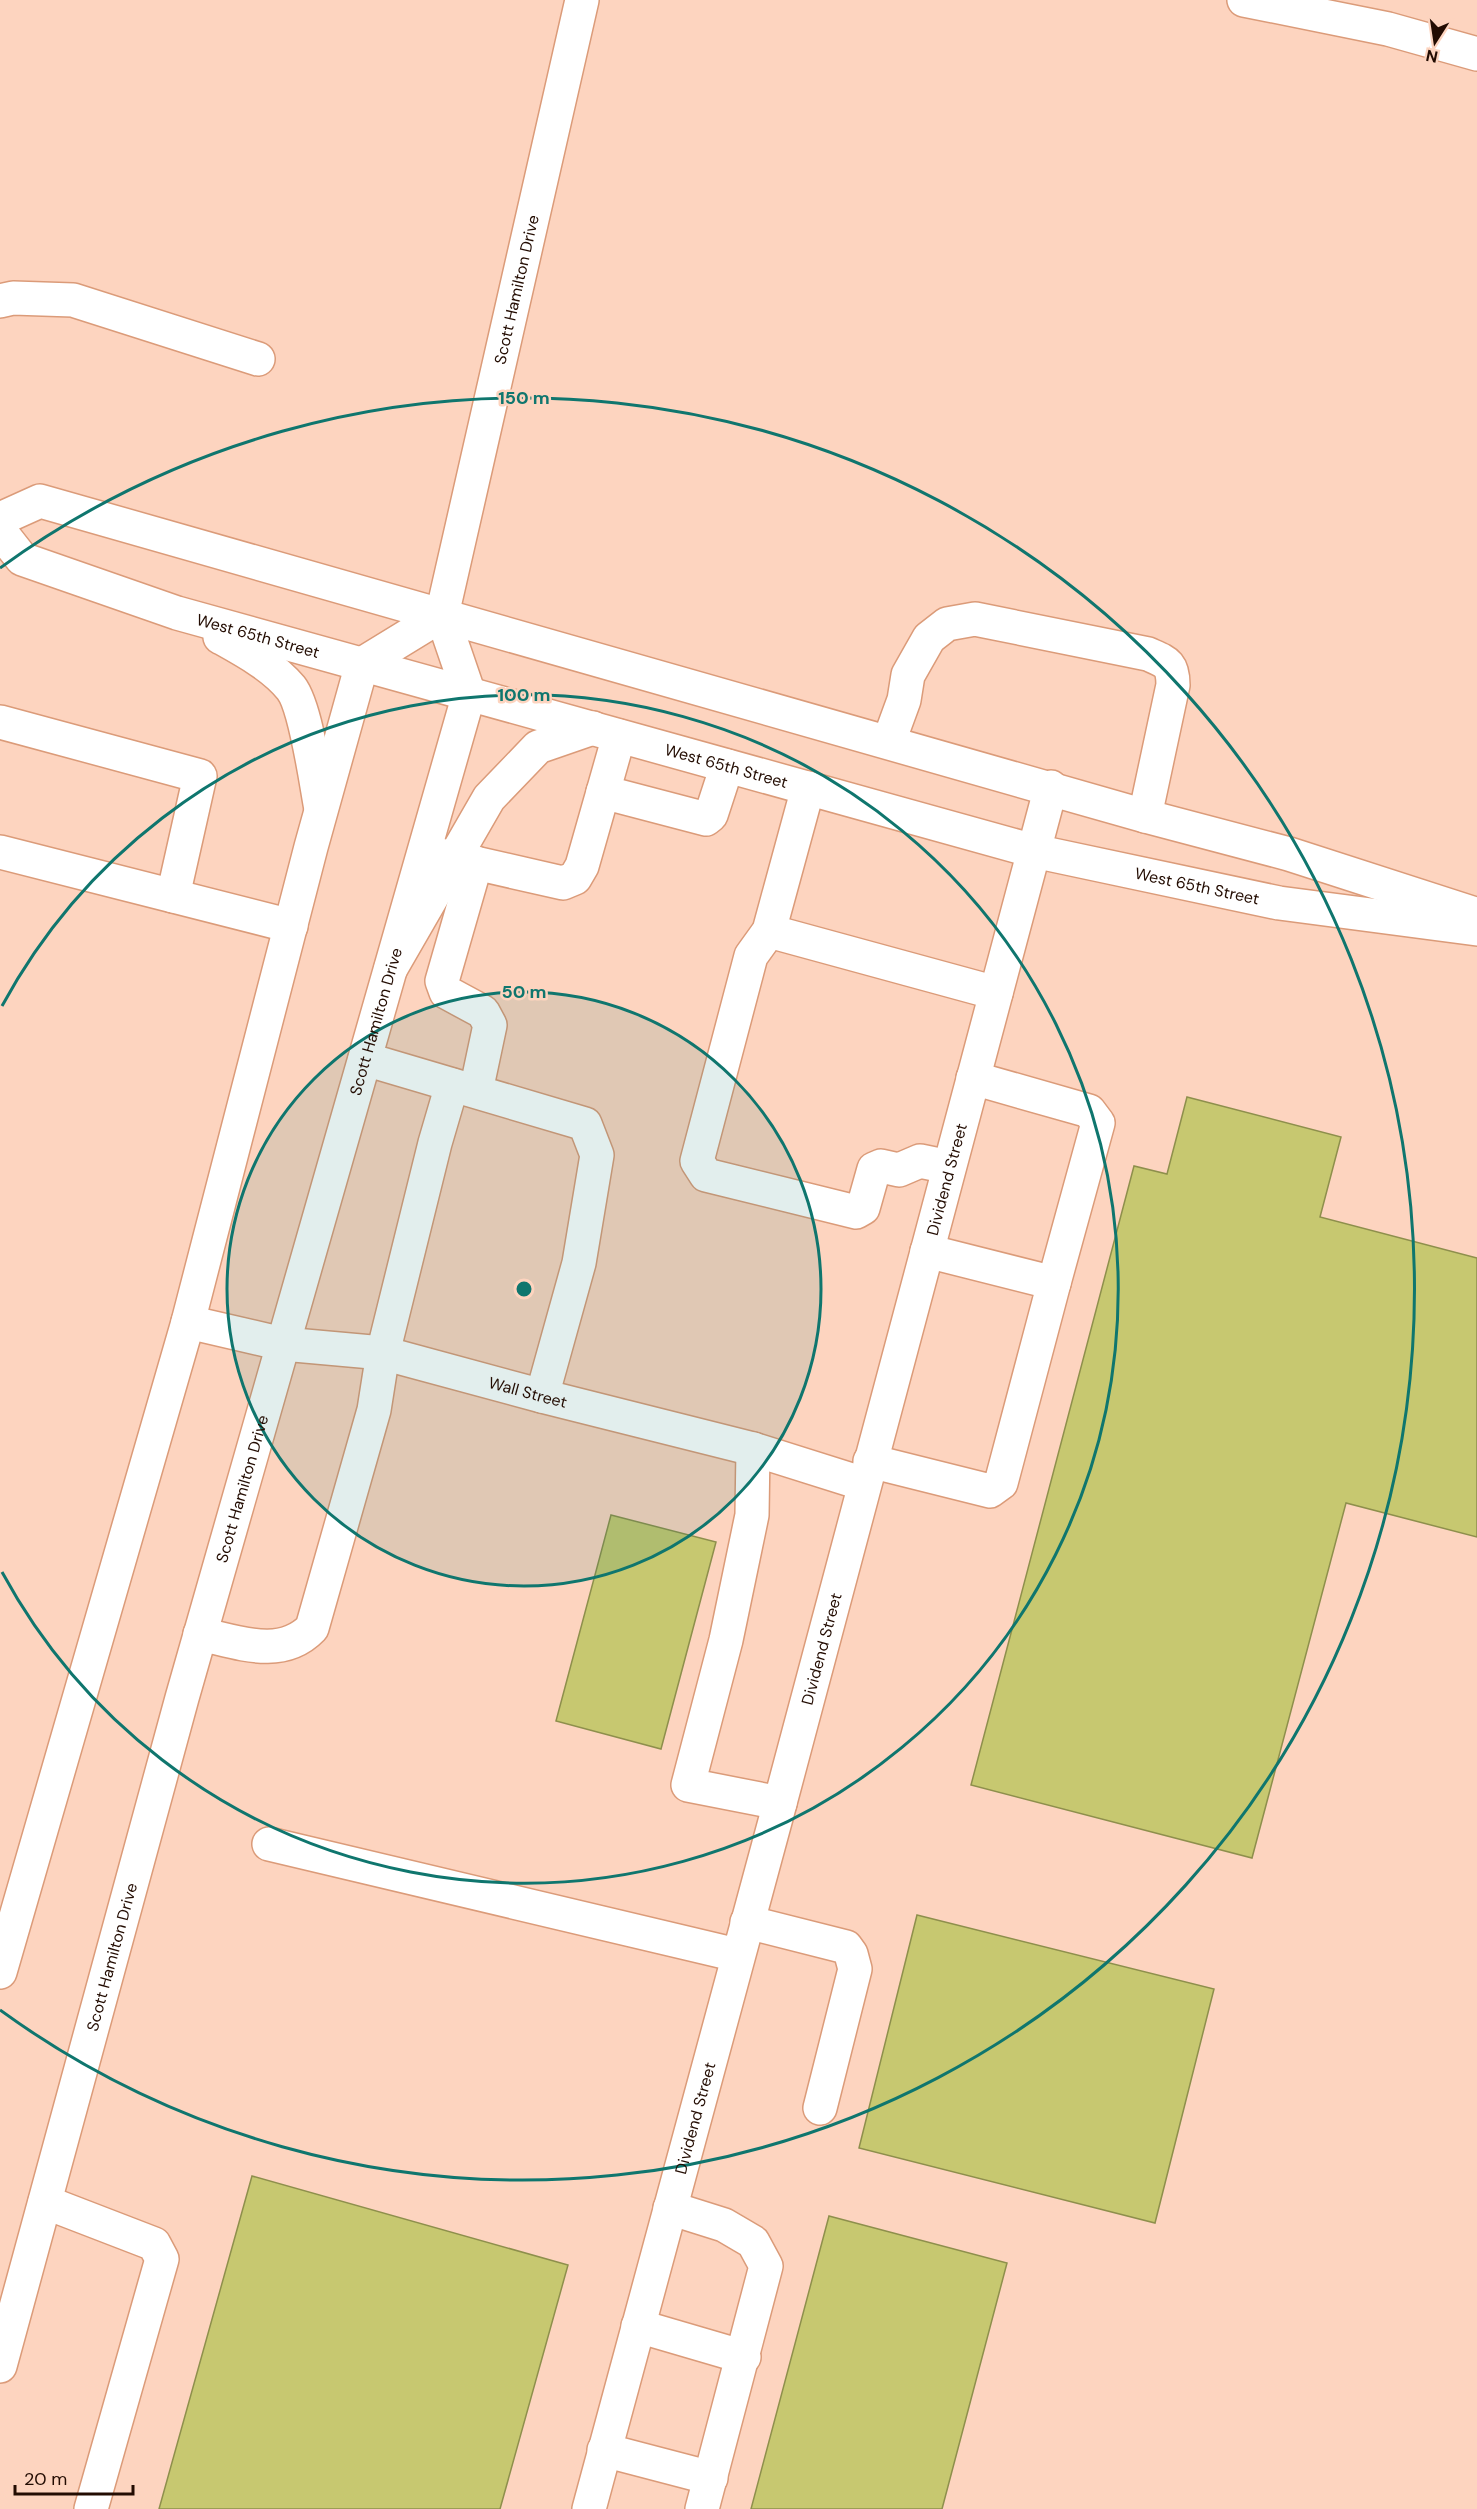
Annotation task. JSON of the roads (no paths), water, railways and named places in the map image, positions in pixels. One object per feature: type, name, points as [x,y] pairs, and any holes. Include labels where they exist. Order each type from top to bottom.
[{"type":"street","name":"Scott Hamilton Drive","points":[[442,615],[582,0]]},
{"type":"street","points":[[1244,0],[1388,30],[1477,54]]},
{"type":"street","points":[[0,301],[13,298],[73,300],[258,359]]},
{"type":"street","points":[[0,519],[40,501],[1051,787],[1145,816],[1289,854],[1477,914]]},
{"type":"street","name":"West 65th Street","points":[[0,531],[22,559],[177,613],[1034,851],[1279,903],[1477,929]]},
{"type":"street","points":[[177,613],[257,658],[292,689],[306,728],[321,809]]},
{"type":"street","points":[[0,1972],[11,1891],[188,1322],[321,809],[362,664],[442,615]]},
{"type":"street","points":[[200,1634],[253,1646],[280,1646],[301,1639],[312,1628],[374,1410],[383,1353],[435,1143],[464,1088],[490,1024],[483,1012],[446,992],[442,981],[451,857],[469,694],[442,615]]},
{"type":"street","points":[[889,741],[904,700],[908,675],[930,638],[947,624],[975,619],[1148,654],[1166,662],[1173,671],[1173,685],[1145,816]]},
{"type":"street","points":[[0,722],[200,776],[172,896]]},
{"type":"street","points":[[606,732],[603,792],[582,866],[575,878],[564,882],[451,857],[489,798],[538,747],[606,732]]},
{"type":"street","points":[[603,792],[706,819],[711,815],[728,766]]},
{"type":"street","name":"Dividend Street","points":[[588,2509],[780,1803],[1051,787]]},
{"type":"street","points":[[808,788],[769,931],[751,956],[698,1161],[706,1175],[856,1212],[863,1208],[874,1169],[880,1166],[899,1170],[920,1161],[950,1167]]},
{"type":"street","points":[[0,852],[291,926]]},
{"type":"street","name":"Scott Hamilton Drive","points":[[0,2366],[200,1634],[391,968],[451,857]]},
{"type":"street","points":[[769,931],[996,993]]},
{"type":"street","points":[[364,1059],[585,1124],[597,1155],[579,1263],[542,1396]]},
{"type":"street","points":[[927,1251],[1054,1283],[1098,1124],[1089,1111],[973,1078]]},
{"type":"street","name":"Wall Street","points":[[188,1322],[283,1344],[383,1353],[753,1449],[867,1472],[990,1491],[1001,1483],[1054,1283]]},
{"type":"street","points":[[753,1449],[752,1515],[726,1640],[688,1785],[780,1803]]},
{"type":"street","points":[[269,1844],[737,1955]]},
{"type":"street","points":[[747,1922],[846,1947],[851,1954],[855,1970],[820,2108]]},
{"type":"street","points":[[45,2202],[154,2244],[162,2259],[91,2509]]},
{"type":"street","points":[[670,2208],[723,2224],[753,2242],[766,2266],[744,2357],[702,2509]]},
{"type":"street","points":[[638,2326],[744,2357]]},
{"type":"street","points":[[604,2450],[711,2478]]}]
